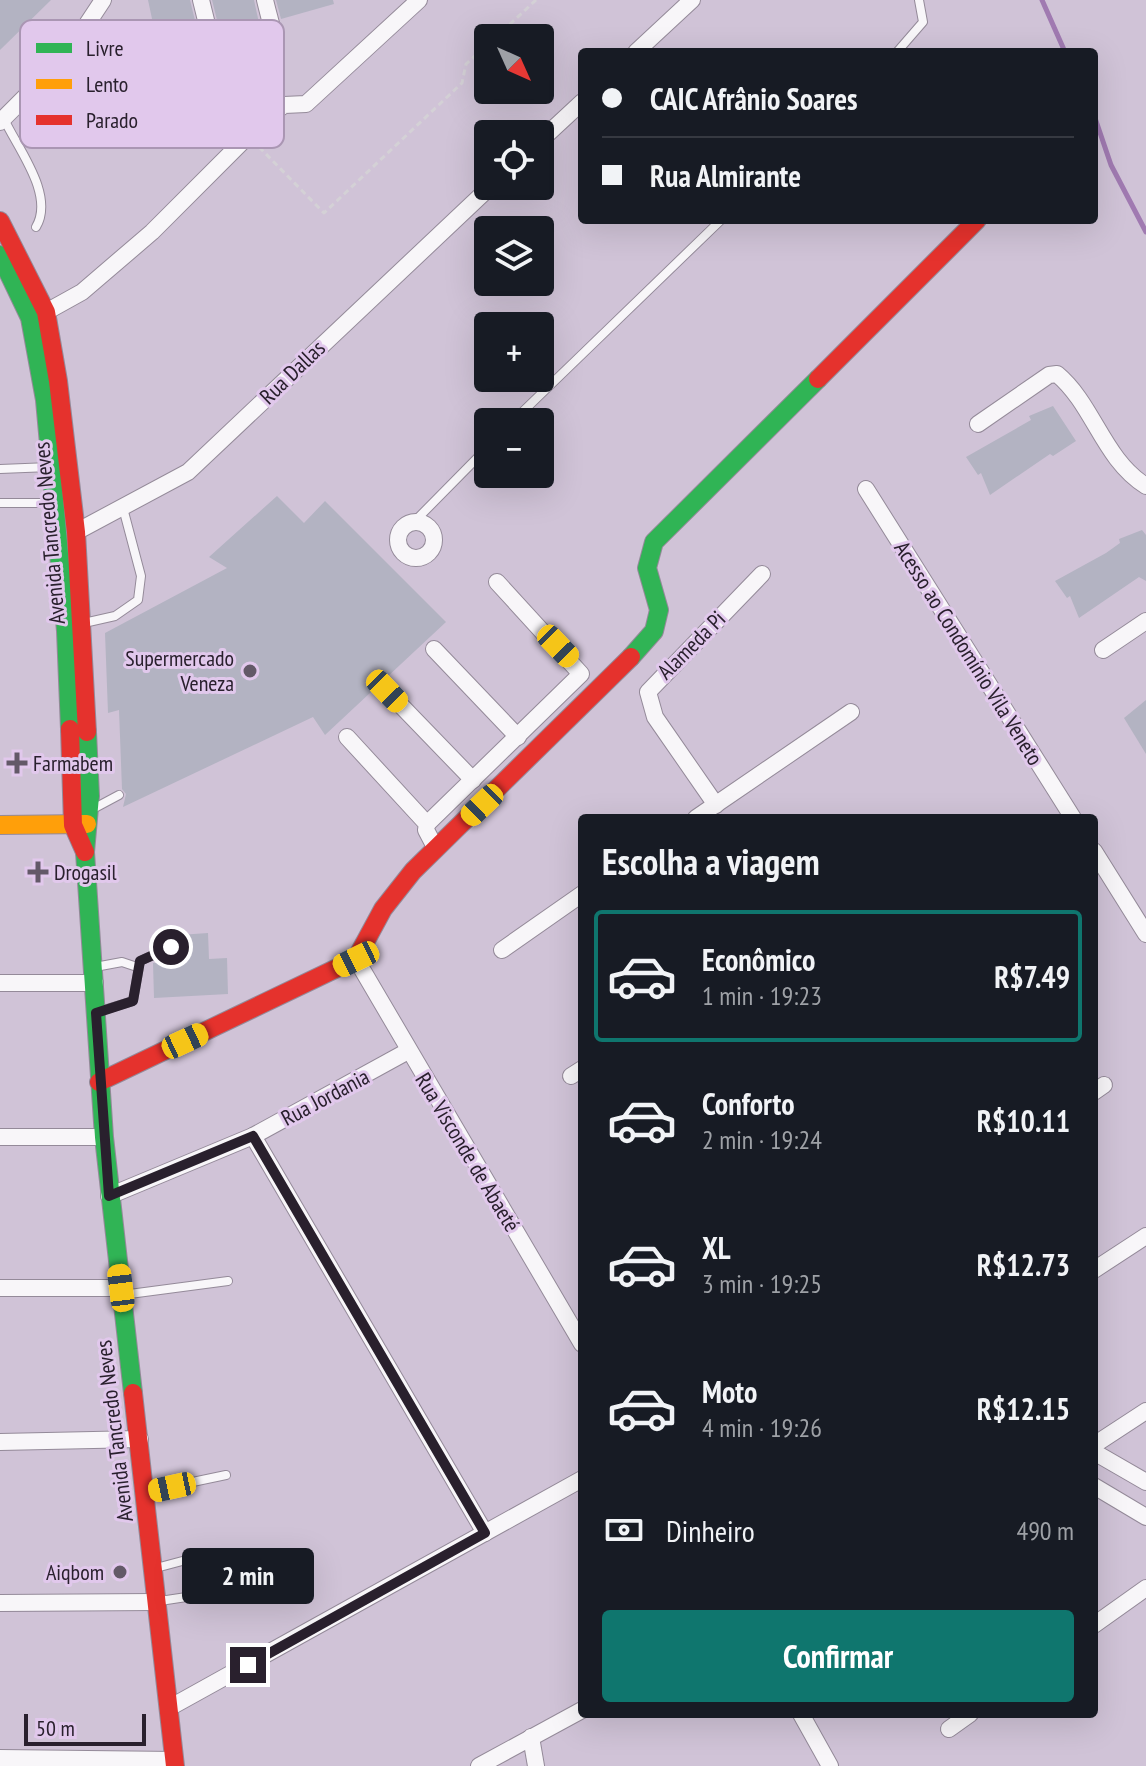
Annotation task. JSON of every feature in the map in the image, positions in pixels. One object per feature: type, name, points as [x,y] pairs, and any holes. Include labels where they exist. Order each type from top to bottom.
[{"type":"main road","name":"Avenida Tancredo Neves","points":[[0,221],[46,312],[58,381],[76,532],[82,623],[85,852],[99,1082],[109,1196],[140,1439],[155,1602],[175,1763]]},
{"type":"main road","points":[[99,1082],[356,959],[383,909],[436,849],[619,671],[654,631],[658,619],[647,568],[654,542],[973,224]]},
{"type":"main road","name":"Avenida Tancredo Neves","points":[[0,255],[6,281],[30,318],[45,400],[84,820]]},
{"type":"main road","points":[[0,825],[84,820]]},
{"type":"street","points":[[90,20],[103,0]]},
{"type":"street","points":[[201,0],[206,20]]},
{"type":"street","points":[[265,0],[270,20]]},
{"type":"street","points":[[284,105],[306,104],[419,0]]},
{"type":"street","points":[[640,48],[692,0]]},
{"type":"street","points":[[2,120],[20,102]]},
{"type":"street","points":[[554,128],[578,106]]},
{"type":"street","points":[[46,312],[82,292],[152,232],[236,148]]},
{"type":"street","name":"Rua Dallas","points":[[76,532],[169,485],[199,463],[476,200]]},
{"type":"street","points":[[978,424],[1049,375],[1057,374],[1075,393],[1116,459],[1130,476],[1146,486]]},
{"type":"street","name":"Acesso ao Condomínio Vila Veneto","points":[[866,489],[1070,814]]},
{"type":"street","name":"Alameda Pi","points":[[716,805],[655,717],[648,692],[762,574]]},
{"type":"street","points":[[427,824],[581,674],[497,582]]},
{"type":"street","points":[[1103,650],[1146,621]]},
{"type":"street","points":[[434,649],[518,737]]},
{"type":"street","points":[[387,691],[473,780]]},
{"type":"street","points":[[702,814],[851,712]]},
{"type":"street","points":[[347,737],[427,824],[428,836],[436,849]]},
{"type":"street","points":[[1098,857],[1146,934]]},
{"type":"street","points":[[502,950],[578,897]]},
{"type":"street","name":"Rua Visconde de Abaeté","points":[[356,959],[578,1337]]},
{"type":"street","points":[[0,983],[94,975]]},
{"type":"street","name":"Rua Jordania","points":[[109,1196],[253,1136],[408,1051]]},
{"type":"street","points":[[253,1136],[485,1533]]},
{"type":"street","points":[[0,1137],[104,1137]]},
{"type":"street","points":[[1098,1267],[1146,1236]]},
{"type":"street","points":[[0,1288],[121,1291]]},
{"type":"street","points":[[1098,1442],[1146,1411]]},
{"type":"street","points":[[0,1442],[140,1439]]},
{"type":"street","points":[[1098,1454],[1146,1482]]},
{"type":"street","points":[[169,1708],[578,1481]]},
{"type":"street","points":[[1098,1488],[1146,1517]]},
{"type":"street","points":[[1098,1622],[1146,1588]]},
{"type":"street","points":[[0,1603],[155,1602]]},
{"type":"street","points":[[479,1766],[578,1712]]},
{"type":"street","points":[[803,1718],[830,1766]]},
{"type":"street","points":[[949,1729],[964,1718]]},
{"type":"street","points":[[531,1737],[536,1766]]},
{"type":"street","points":[[0,1758],[175,1763]]},
{"type":"lane","points":[[900,48],[923,22],[919,0]]},
{"type":"lane","points":[[2,120],[43,198],[42,217],[36,227]]},
{"type":"lane","points":[[526,408],[717,224]]},
{"type":"lane","points":[[414,522],[474,461]]},
{"type":"lane","points":[[0,469],[51,467]]},
{"type":"lane","points":[[0,503],[54,503]]},
{"type":"lane","points":[[82,623],[115,616],[138,600],[143,584],[123,508]]},
{"type":"lane","points":[[84,820],[119,795]]},
{"type":"lane","points":[[96,1013],[133,1001],[137,967],[148,956],[171,947]]},
{"type":"lane","points":[[94,975],[122,962],[137,967]]},
{"type":"lane","points":[[121,1291],[228,1281]]},
{"type":"lane","points":[[145,1492],[226,1475]]},
{"type":"lane","points":[[153,1569],[196,1557],[193,1596],[155,1602]]},
{"type":"path","points":[[510,24],[536,0]]},
{"type":"path","points":[[260,148],[324,213],[462,83],[466,64],[474,57]]},
{"type":"building","points":[[0,0],[51,0],[31,20],[20,20],[20,30],[0,50]]},
{"type":"building","points":[[148,0],[190,0],[195,20],[152,20]]},
{"type":"building","points":[[212,0],[254,0],[258,20],[217,20]]},
{"type":"building","points":[[276,0],[333,0],[334,4],[281,19]]},
{"type":"building","points":[[1053,406],[1076,441],[1053,456],[1050,454],[990,495],[981,473],[978,475],[966,457],[1031,420],[1029,416]]},
{"type":"building","name":"Supermercado Veneza","points":[[277,496],[304,523],[325,501],[446,622],[325,735],[313,717],[123,807],[126,794],[122,789],[119,710],[108,713],[105,633],[227,568],[209,557]]},
{"type":"building","points":[[1142,530],[1146,535],[1146,581],[1139,577],[1079,618],[1070,596],[1067,598],[1055,581],[1106,553],[1120,543],[1119,539]]},
{"type":"building","points":[[1146,700],[1146,754],[1124,718]]},
{"type":"building","points":[[208,933],[209,959],[227,958],[228,994],[154,998],[153,963],[180,960],[179,935]]},
{"type":"waterway","points":[[1042,0],[1063,48]]},
{"type":"waterway","points":[[1098,127],[1111,165],[1146,232]]},
{"type":"traffic: fast","points":[[0,255],[30,318],[45,400],[66,631],[70,729]]},
{"type":"traffic: fast","points":[[631,657],[654,631],[659,610],[647,568],[654,542],[818,379]]},
{"type":"traffic: fast","points":[[87,732],[90,796],[85,852],[104,1137],[133,1393]]},
{"type":"traffic: slow","points":[[0,825],[87,824]]},
{"type":"traffic: jam","points":[[0,221],[46,312],[58,381],[76,532],[87,732]]},
{"type":"traffic: jam","points":[[818,379],[973,224]]},
{"type":"traffic: jam","points":[[99,1082],[356,959],[383,909],[413,871],[631,657]]},
{"type":"traffic: jam","points":[[70,729],[73,825],[85,852]]},
{"type":"traffic: jam","points":[[133,1393],[175,1766]]},
{"type":"place","name":"Supermercado Veneza","points":[[250,671]]},
{"type":"place","name":"Farmabem","points":[[17,763]]},
{"type":"place","name":"Drogasil","points":[[38,872]]},
{"type":"place","name":"Aiqbom","points":[[120,1572]]},
{"type":"route","points":[[171,947],[140,961],[133,1001],[96,1013],[109,1196],[253,1136],[485,1533],[248,1665]]}]
